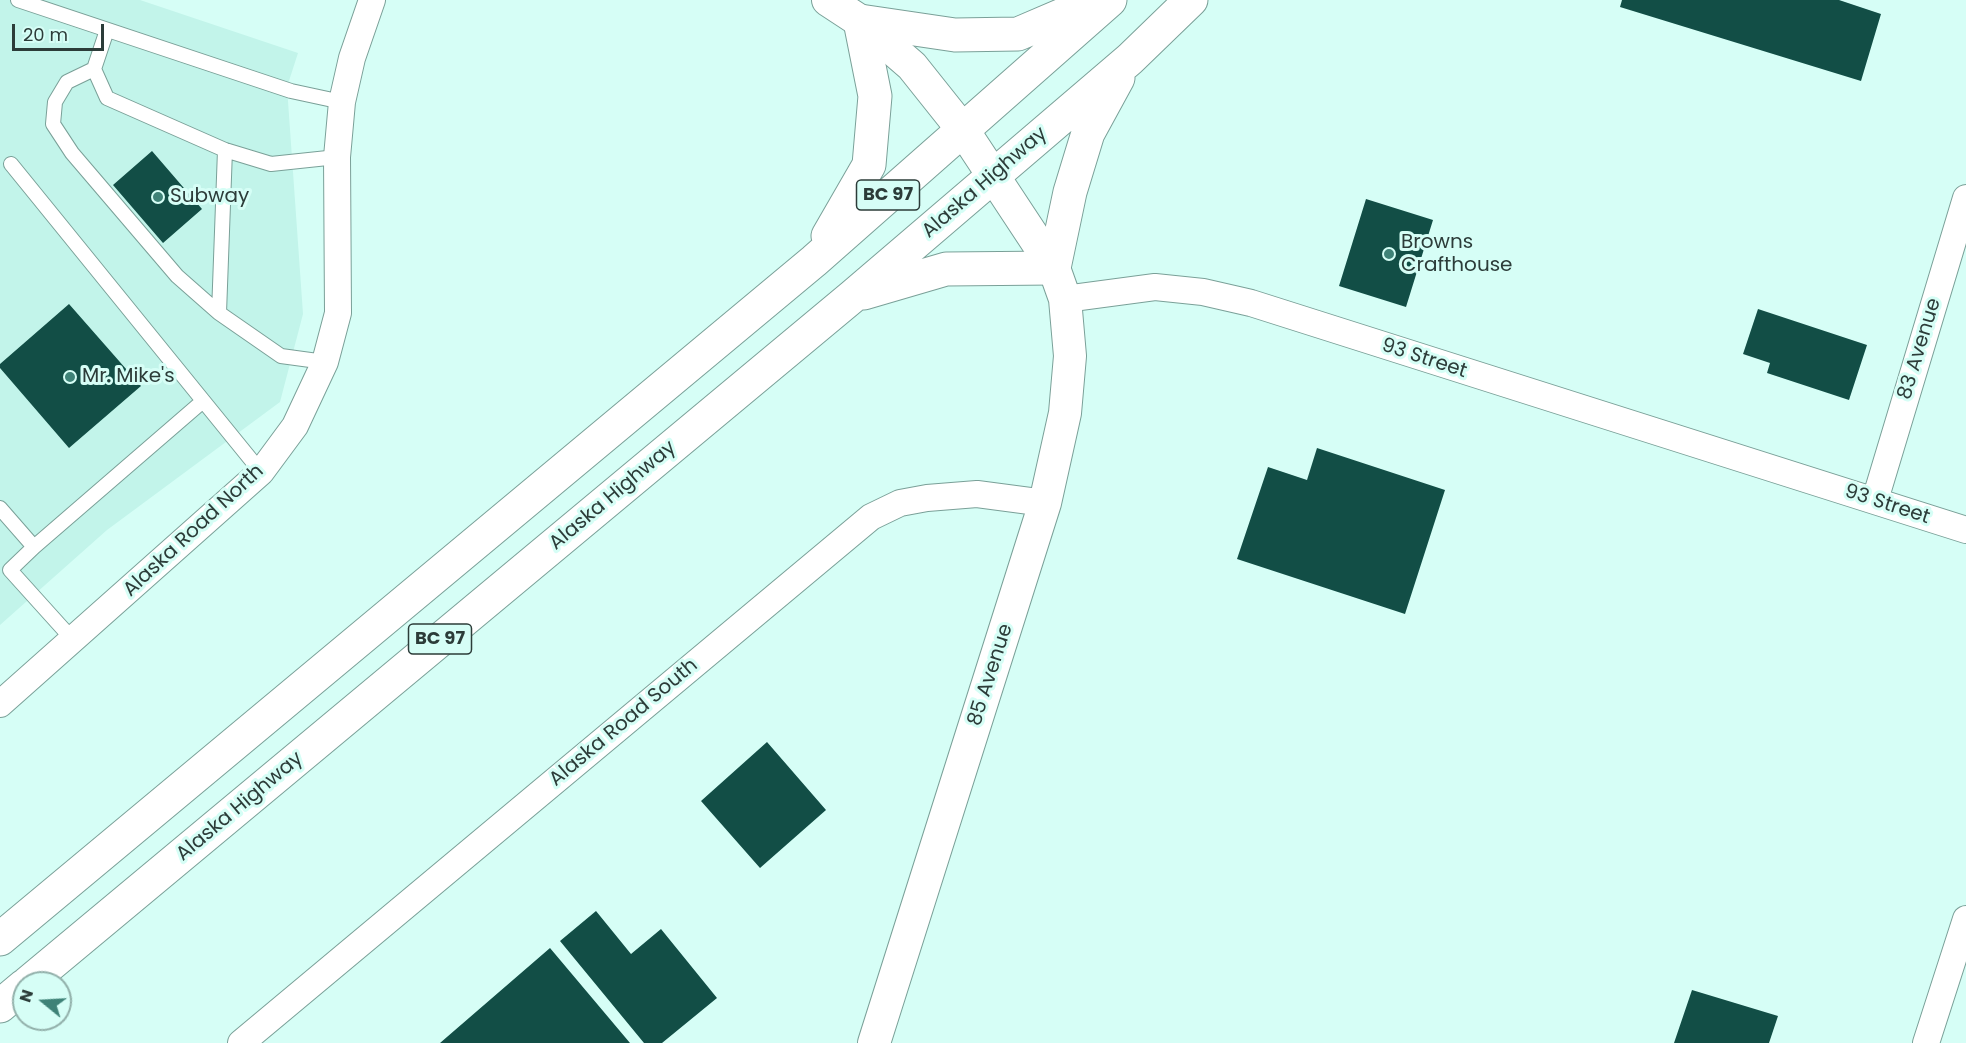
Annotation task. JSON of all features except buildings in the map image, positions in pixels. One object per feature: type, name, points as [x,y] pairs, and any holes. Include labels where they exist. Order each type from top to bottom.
[{"type":"highway","points":[[814,261],[869,165],[875,96],[860,21],[955,35],[1018,34],[1096,0]]},
{"type":"highway","name":"BC 97","points":[[0,939],[814,261],[1110,0]]},
{"type":"highway","name":"Alaska Highway","points":[[42,971],[853,296],[1130,58],[1191,0]]},
{"type":"highway","points":[[853,296],[946,269],[1054,268],[1070,192],[1088,133],[1130,58]]},
{"type":"highway","points":[[0,1006],[12,996]]},
{"type":"street","name":"Alaska Road North","points":[[0,704],[74,641],[261,472],[296,426],[325,362],[338,313],[337,157],[342,102],[352,58],[372,0]]},
{"type":"street","points":[[828,0],[860,21],[912,66],[963,130],[1054,268],[1065,299]]},
{"type":"street","name":"83 Avenue","points":[[1875,500],[1966,198]]},
{"type":"street","name":"93 Street","points":[[1065,299],[1155,288],[1203,292],[1251,303],[1966,530]]},
{"type":"street","name":"85 Avenue","points":[[874,1043],[1045,503],[1069,379],[1065,299]]},
{"type":"street","name":"Alaska Road South","points":[[241,1043],[871,517],[900,503],[927,498],[977,494],[1045,503]]},
{"type":"street","points":[[1926,1043],[1966,919]]},
{"type":"lane","points":[[18,0],[291,91],[342,102]]},
{"type":"lane","points":[[107,30],[94,69],[107,99],[225,150],[271,164],[337,157]]},
{"type":"lane","points":[[94,69],[67,82],[55,102],[54,123],[72,153],[177,276],[219,313],[281,356],[325,362]]},
{"type":"lane","points":[[219,313],[225,150]]},
{"type":"lane","points":[[11,165],[261,472]]},
{"type":"lane","points":[[74,641],[5,573],[203,400]]},
{"type":"lane","points":[[0,508],[34,548]]},
{"type":"shaded area","points":[[0,0],[140,0],[298,53],[287,87],[303,314],[280,402],[107,530],[0,625]]},
{"type":"place","name":"Subway","points":[[158,197]]},
{"type":"place","name":"Browns Crafthouse","points":[[1389,254]]},
{"type":"place","name":"Mr. Mike's","points":[[70,377]]}]
